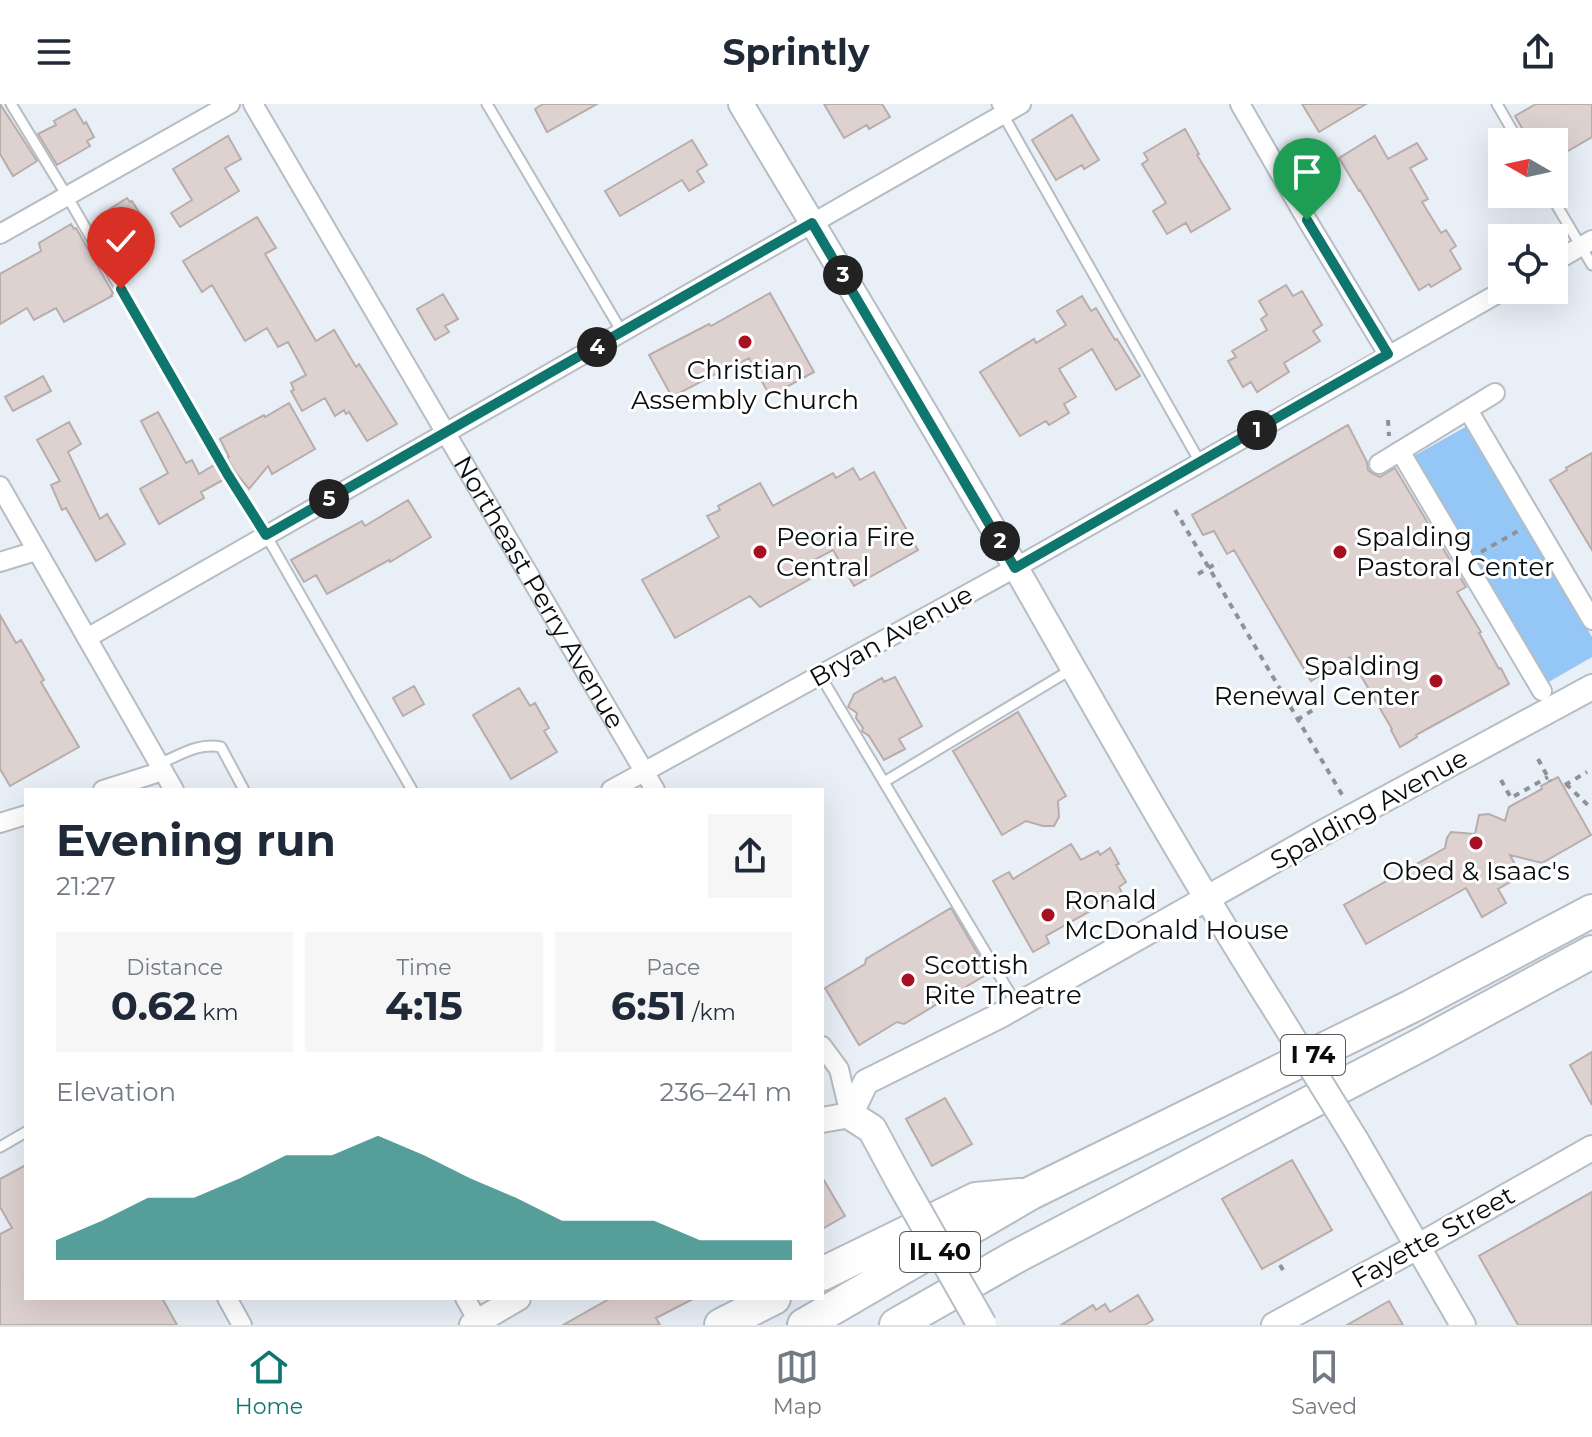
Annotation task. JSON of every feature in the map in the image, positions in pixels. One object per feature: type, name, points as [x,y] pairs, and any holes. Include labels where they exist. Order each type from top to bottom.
[{"type":"highway","name":"I 74","points":[[804,1325],[1031,1193],[1412,1006],[1592,911]]},
{"type":"highway","name":"I 74","points":[[896,1325],[1006,1262],[1592,952]]},
{"type":"highway","points":[[824,1273],[976,1199],[1031,1193]]},
{"type":"highway","points":[[920,1325],[1082,1222]]},
{"type":"highway","points":[[721,1325],[770,1300]]},
{"type":"main road","name":"IL 40","points":[[850,1115],[872,1129],[982,1325]]},
{"type":"street","points":[[0,234],[230,104]]},
{"type":"street","name":"Northeast Perry Avenue","points":[[253,104],[654,788]]},
{"type":"street","points":[[741,104],[1208,899],[1356,1140],[1463,1325]]},
{"type":"street","points":[[87,638],[812,223],[1000,109],[1021,104]]},
{"type":"street","points":[[1240,104],[1388,354]]},
{"type":"street","points":[[1568,254],[1587,244]]},
{"type":"street","name":"Bryan Avenue","points":[[614,788],[1015,568],[1488,299]]},
{"type":"street","points":[[1379,464],[1495,393]]},
{"type":"street","points":[[1468,410],[1592,620]]},
{"type":"street","points":[[1400,451],[1542,691]]},
{"type":"street","points":[[0,486],[173,788]]},
{"type":"street","points":[[0,562],[36,551]]},
{"type":"street","name":"Spalding Avenue","points":[[850,1115],[866,1082],[1017,1005],[1326,831],[1591,692]]},
{"type":"street","points":[[108,788],[161,768]]},
{"type":"street","points":[[0,823],[24,816]]},
{"type":"street","points":[[824,1049],[839,1069],[850,1115],[824,1120]]},
{"type":"street","name":"Fayette Street","points":[[1274,1325],[1592,1148]]},
{"type":"street","points":[[228,1300],[242,1325]]},
{"type":"street","points":[[466,1300],[475,1323],[515,1300]]},
{"type":"lane","points":[[11,104],[266,535],[411,788]]},
{"type":"lane","points":[[487,104],[622,332]]},
{"type":"lane","points":[[1497,104],[1511,128]]},
{"type":"lane","points":[[1000,109],[1200,462]]},
{"type":"lane","points":[[1560,208],[1587,244],[1592,265]]},
{"type":"lane","points":[[884,782],[1072,669]]},
{"type":"lane","points":[[820,675],[1017,1005]]},
{"type":"lane","points":[[161,768],[209,744],[221,747],[243,788]]},
{"type":"lane","points":[[0,1147],[24,1133]]},
{"type":"path","points":[[1175,510],[1345,800]]},
{"type":"path","points":[[1465,562],[1534,521]]},
{"type":"path","points":[[1198,574],[1219,562]]},
{"type":"path","points":[[1297,720],[1313,710]]},
{"type":"path","points":[[1501,780],[1511,798],[1549,779],[1538,759]]},
{"type":"path","points":[[1587,772],[1565,785],[1592,809]]},
{"type":"shaded area","points":[[1467,426],[1592,637],[1592,657],[1547,683],[1414,456]]},
{"type":"building","points":[[0,104],[37,161],[13,176],[0,154]]},
{"type":"building","points":[[543,104],[597,104],[547,132],[535,109]]},
{"type":"building","points":[[824,104],[882,104],[890,117],[844,138]]},
{"type":"building","points":[[1302,104],[1366,104],[1319,132]]},
{"type":"building","points":[[1536,104],[1592,104],[1592,137],[1568,151],[1568,128],[1522,128],[1515,116]]},
{"type":"building","points":[[75,109],[94,137],[87,141],[90,146],[57,165],[38,134],[56,125],[54,121]]},
{"type":"building","points":[[1072,115],[1099,160],[1084,169],[1082,165],[1056,180],[1032,140]]},
{"type":"building","points":[[1185,129],[1230,209],[1191,232],[1186,223],[1167,234],[1153,211],[1166,203],[1142,164],[1148,160],[1144,153]]},
{"type":"building","points":[[228,136],[241,159],[225,168],[239,191],[180,227],[171,213],[192,200],[173,169]]},
{"type":"building","points":[[1375,136],[1388,159],[1417,143],[1427,159],[1410,168],[1428,199],[1422,202],[1441,233],[1446,230],[1456,246],[1450,250],[1461,269],[1431,287],[1429,284],[1419,290],[1339,158]]},
{"type":"building","points":[[692,140],[707,165],[697,171],[704,182],[689,191],[682,180],[620,216],[605,191]]},
{"type":"building","points":[[127,198],[150,230],[131,242],[110,213],[113,212],[110,209]]},
{"type":"building","points":[[257,217],[276,248],[265,254],[316,341],[334,330],[397,424],[367,441],[349,412],[346,414],[344,410],[335,416],[325,398],[302,411],[291,391],[294,390],[291,383],[306,375],[288,342],[278,347],[267,328],[245,341],[212,285],[202,292],[183,261]]},
{"type":"building","points":[[71,224],[112,296],[64,322],[56,308],[34,320],[27,308],[0,324],[0,274],[41,251],[39,243]]},
{"type":"building","points":[[1286,285],[1293,296],[1302,291],[1322,325],[1313,331],[1320,341],[1284,363],[1289,372],[1257,392],[1251,382],[1243,387],[1228,361],[1236,357],[1232,351],[1267,330],[1261,319],[1267,315],[1259,301]]},
{"type":"building","points":[[770,293],[814,372],[770,396],[749,358],[672,397],[649,355],[709,324],[711,326]]},
{"type":"building","points":[[443,294],[458,319],[445,326],[449,332],[435,340],[417,309]]},
{"type":"building","points":[[1082,296],[1091,311],[1096,308],[1140,376],[1116,390],[1092,349],[1059,369],[1076,397],[1064,404],[1069,413],[1049,425],[1046,421],[1020,436],[980,372],[1034,339],[1036,343],[1066,325],[1057,311]]},
{"type":"building","points":[[43,376],[51,391],[13,411],[5,397]]},
{"type":"building","points":[[289,403],[315,449],[272,474],[268,466],[249,489],[227,458],[220,439]]},
{"type":"building","points":[[158,412],[186,463],[192,460],[199,474],[214,465],[223,480],[201,492],[204,498],[159,524],[140,489],[168,473],[141,421]]},
{"type":"building","points":[[69,422],[81,444],[68,452],[100,519],[107,514],[125,544],[96,561],[66,508],[62,510],[51,485],[60,481],[37,440]]},
{"type":"building","name":"Spalding Pastoral Center","points":[[1348,425],[1368,470],[1380,477],[1395,468],[1466,587],[1457,592],[1509,684],[1400,747],[1350,657],[1311,681],[1234,550],[1227,554],[1214,531],[1203,535],[1192,515]]},
{"type":"building","points":[[1592,453],[1592,550],[1550,480]]},
{"type":"building","name":"Peoria Fire Central","points":[[853,468],[860,480],[874,472],[918,550],[854,586],[833,550],[810,562],[810,579],[760,607],[750,596],[675,638],[642,580],[719,537],[707,516],[720,510],[718,506],[760,483],[773,506],[833,473],[836,478]]},
{"type":"building","points":[[408,500],[431,537],[327,594],[316,575],[304,582],[291,560],[362,521],[365,526]]},
{"type":"building","points":[[0,615],[16,643],[21,640],[44,680],[41,682],[79,747],[10,786],[0,769]]},
{"type":"building","points":[[895,677],[922,726],[899,739],[905,749],[884,760],[869,736],[862,731],[857,713],[848,707],[854,694],[882,678],[884,682]]},
{"type":"building","points":[[414,686],[424,704],[403,716],[393,698]]},
{"type":"building","points":[[519,688],[530,706],[535,703],[549,728],[544,731],[557,752],[511,779],[473,715]]},
{"type":"building","points":[[1018,712],[1066,796],[1058,801],[1059,817],[1054,826],[1026,821],[1002,835],[953,751]]},
{"type":"building","points":[[1558,777],[1591,835],[1542,863],[1510,855],[1521,876],[1498,889],[1506,903],[1482,917],[1466,888],[1366,944],[1344,905],[1445,848],[1451,832],[1475,834],[1479,815],[1489,814],[1505,821],[1509,807]]},
{"type":"building","name":"Ronald McDonald House","points":[[1071,844],[1081,860],[1098,851],[1100,855],[1110,848],[1126,882],[1119,887],[1122,893],[1046,936],[1049,943],[1033,952],[993,881],[1009,872],[1013,879]]},
{"type":"building","name":"Scottish Rite Theatre","points":[[951,908],[989,973],[904,1024],[897,1022],[859,1045],[825,988],[865,964],[866,959]]},
{"type":"building","points":[[1592,1052],[1592,1105],[1570,1065]]},
{"type":"building","points":[[945,1098],[972,1144],[932,1166],[906,1119]]},
{"type":"building","points":[[1292,1160],[1332,1230],[1262,1269],[1222,1199]]},
{"type":"building","points":[[24,1166],[24,1300],[163,1300],[177,1325],[0,1325],[0,1234],[12,1228],[0,1207],[0,1179]]},
{"type":"building","points":[[824,1180],[845,1216],[824,1228]]},
{"type":"building","points":[[1592,1192],[1592,1325],[1518,1325],[1479,1256]]},
{"type":"building","points":[[1138,1295],[1153,1320],[1145,1325],[1061,1325],[1093,1305],[1096,1310],[1105,1304],[1110,1312]]},
{"type":"building","points":[[607,1300],[691,1300],[656,1318],[660,1325],[563,1325]]},
{"type":"building","points":[[1389,1301],[1403,1325],[1347,1325]]},
{"type":"place","name":"Christian Assembly Church","points":[[745,342]]},
{"type":"place","name":"Peoria Fire Central","points":[[760,552]]},
{"type":"place","name":"Spalding Pastoral Center","points":[[1340,552]]},
{"type":"place","name":"Spalding Renewal Center","points":[[1436,681]]},
{"type":"place","name":"Obed & Isaac's","points":[[1476,843]]},
{"type":"place","name":"Ronald McDonald House","points":[[1048,915]]},
{"type":"place","name":"Scottish Rite Theatre","points":[[908,980]]},
{"type":"route","points":[[121,289],[266,535],[812,223],[1015,568],[1388,354],[1307,220]]}]
